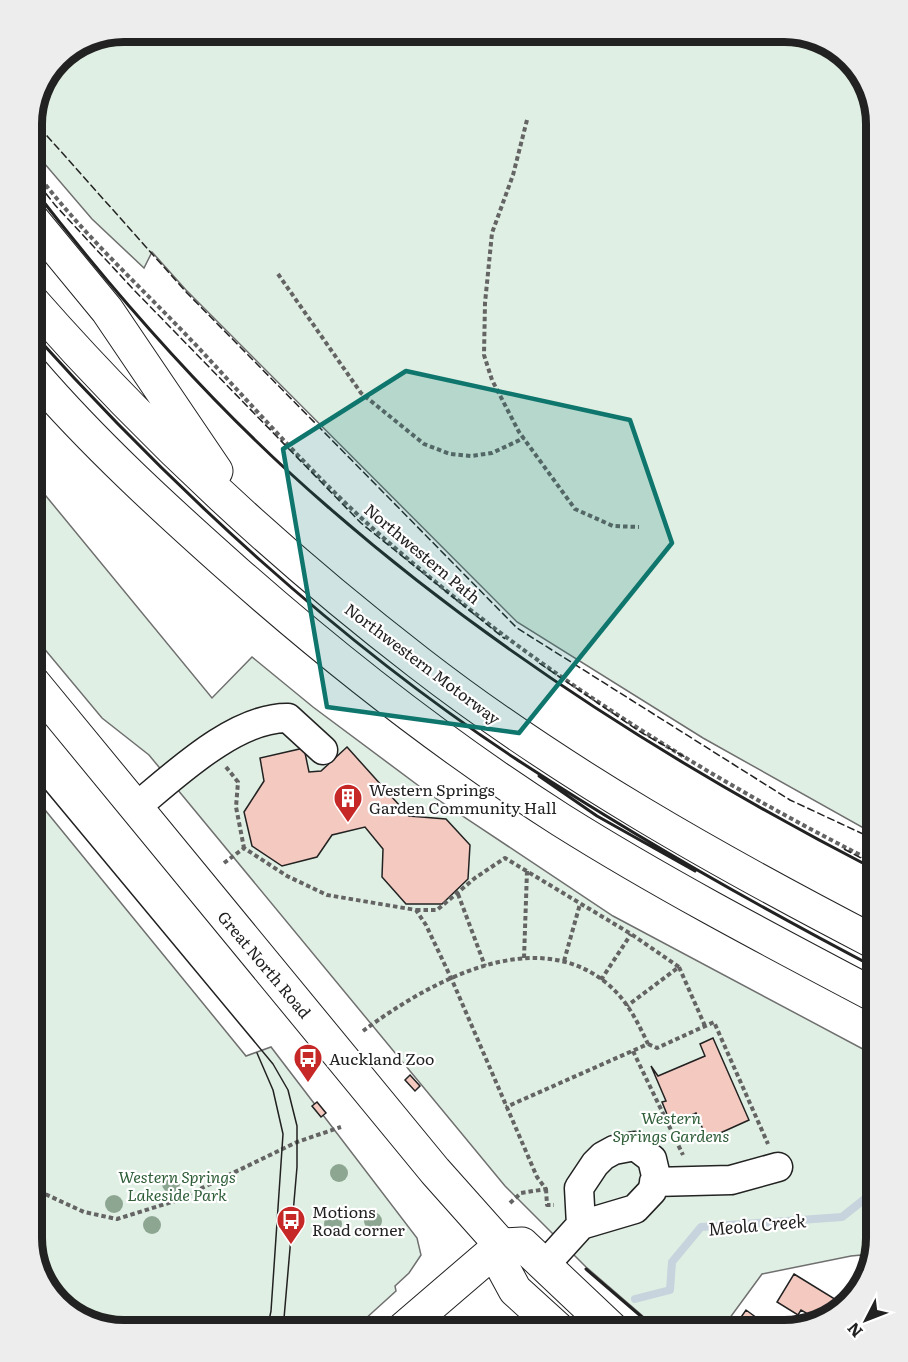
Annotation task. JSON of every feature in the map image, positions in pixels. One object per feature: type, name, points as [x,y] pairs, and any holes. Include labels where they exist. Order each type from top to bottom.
[{"type":"main road","points":[[42,231],[107,310],[253,525]]},
{"type":"main road","name":"Northwestern Motorway","points":[[42,312],[137,415],[253,525],[420,664],[570,769],[675,834],[866,938]]},
{"type":"main road","points":[[42,383],[122,468],[205,544],[318,645],[434,734],[513,789],[635,865],[866,991]]},
{"type":"main road","name":"Great North Road","points":[[42,693],[435,1171],[501,1245]]},
{"type":"main road","points":[[414,1320],[501,1245],[522,1244],[602,1320]]},
{"type":"main road","points":[[501,1245],[502,1266],[515,1290],[548,1320]]},
{"type":"lane","points":[[135,808],[219,740],[276,717],[288,717],[323,750]]},
{"type":"lane","points":[[544,1266],[581,1225],[635,1209],[652,1191],[656,1176],[652,1160],[635,1146],[603,1156],[579,1188],[581,1225]]},
{"type":"lane","points":[[654,1182],[731,1180],[778,1167]]},
{"type":"path","points":[[526,120],[513,175],[492,233],[485,303],[484,355],[492,380],[524,438],[575,509],[613,526],[639,527]]},
{"type":"path","name":"Northwestern Path","points":[[42,179],[108,256],[310,466],[404,554],[517,647],[574,685],[782,816],[866,858]]},
{"type":"path","points":[[278,274],[361,393],[424,444],[450,454],[471,456],[492,453],[524,438]]},
{"type":"path","points":[[209,748],[238,782],[236,807],[244,848],[287,876],[327,895],[416,910],[437,910],[475,878],[505,858],[631,934],[679,967],[705,1026]]},
{"type":"path","points":[[224,863],[244,848]]},
{"type":"path","points":[[524,958],[527,871]]},
{"type":"path","points":[[458,894],[485,966]]},
{"type":"path","points":[[564,961],[580,904]]},
{"type":"path","points":[[416,910],[426,925],[452,980],[537,1178],[546,1189],[521,1192],[510,1203]]},
{"type":"path","points":[[601,980],[631,934]]},
{"type":"path","points":[[363,1031],[414,997],[485,966],[524,958],[564,961],[601,980],[627,1006],[648,1044],[657,1048],[714,1022],[778,1167]]},
{"type":"path","points":[[627,1006],[679,967]]},
{"type":"path","points":[[506,1107],[648,1044]]},
{"type":"path","points":[[633,1051],[695,1180]]},
{"type":"path","points":[[42,1193],[84,1212],[117,1220],[175,1201],[297,1142],[341,1127]]},
{"type":"highlighted area","points":[[406,371],[630,420],[672,543],[519,733],[327,707],[283,449]]},
{"type":"green space","points":[[124,42],[789,42],[815,48],[834,59],[849,74],[860,93],[866,124],[866,829],[703,738],[517,622],[186,290],[152,252],[144,268],[92,219],[42,161],[42,119],[48,93],[66,66],[93,48],[108,44]]},
{"type":"green space","name":"Western Springs Gardens","points":[[42,491],[212,698],[252,657],[313,707],[431,795],[613,916],[866,1051],[866,1238],[864,1255],[762,1274],[728,1320],[647,1320],[586,1267],[505,1186],[149,755],[102,718],[42,646]]},
{"type":"green space","name":"Western Springs Lakeside Park","points":[[42,806],[246,1056],[271,1047],[417,1238],[421,1255],[409,1273],[395,1286],[396,1291],[364,1320],[119,1320],[88,1312],[59,1288],[48,1269],[42,1238]]},
{"type":"building","name":"Western Springs Garden Community Hall","points":[[347,747],[409,816],[446,819],[470,845],[468,879],[442,904],[406,904],[382,877],[383,849],[365,827],[332,835],[317,857],[282,866],[252,846],[244,812],[264,781],[260,758],[304,748],[309,772],[321,771]]},
{"type":"building","points":[[713,1038],[749,1120],[707,1139],[696,1113],[671,1124],[662,1102],[666,1101],[651,1066],[658,1076],[705,1056],[700,1044]]},
{"type":"building","points":[[410,1075],[420,1086],[415,1091],[405,1080]]},
{"type":"building","points":[[317,1102],[326,1113],[321,1117],[312,1106]]},
{"type":"building","points":[[794,1274],[836,1300],[815,1314],[810,1315],[801,1310],[798,1315],[777,1302]]},
{"type":"building","points":[[746,1310],[760,1320],[739,1320]]},
{"type":"waterway","name":"Meola Creek","points":[[635,1299],[670,1290],[672,1262],[701,1227],[842,1217],[866,1198]]},
{"type":"tram line","points":[[42,786],[273,1064],[288,1090],[297,1126],[297,1167],[284,1320]]},
{"type":"tram line","points":[[257,1053],[273,1090],[283,1134],[269,1320]]},
{"type":"fence","points":[[42,130],[187,293],[517,628],[790,800],[866,835]]},
{"type":"fence","points":[[42,189],[134,290],[361,523],[505,639]]},
{"type":"fence","points":[[539,663],[642,733],[685,757]]},
{"type":"fence","points":[[844,849],[866,861]]},
{"type":"wall","points":[[42,200],[135,313],[209,394],[287,470],[390,559],[522,659],[591,705],[731,791],[866,865]]},
{"type":"wall","points":[[42,343],[142,448],[260,560],[322,614],[450,714],[516,759],[649,842],[866,963]]},
{"type":"wall","points":[[539,776],[597,816],[695,871]]},
{"type":"wall","points":[[586,1269],[645,1320]]},
{"type":"place","name":"Western Springs Garden Community Hall","points":[[348,824]]},
{"type":"place","name":"Auckland Zoo","points":[[308,1084]]},
{"type":"place","name":"Motions Road corner","points":[[291,1246]]}]
